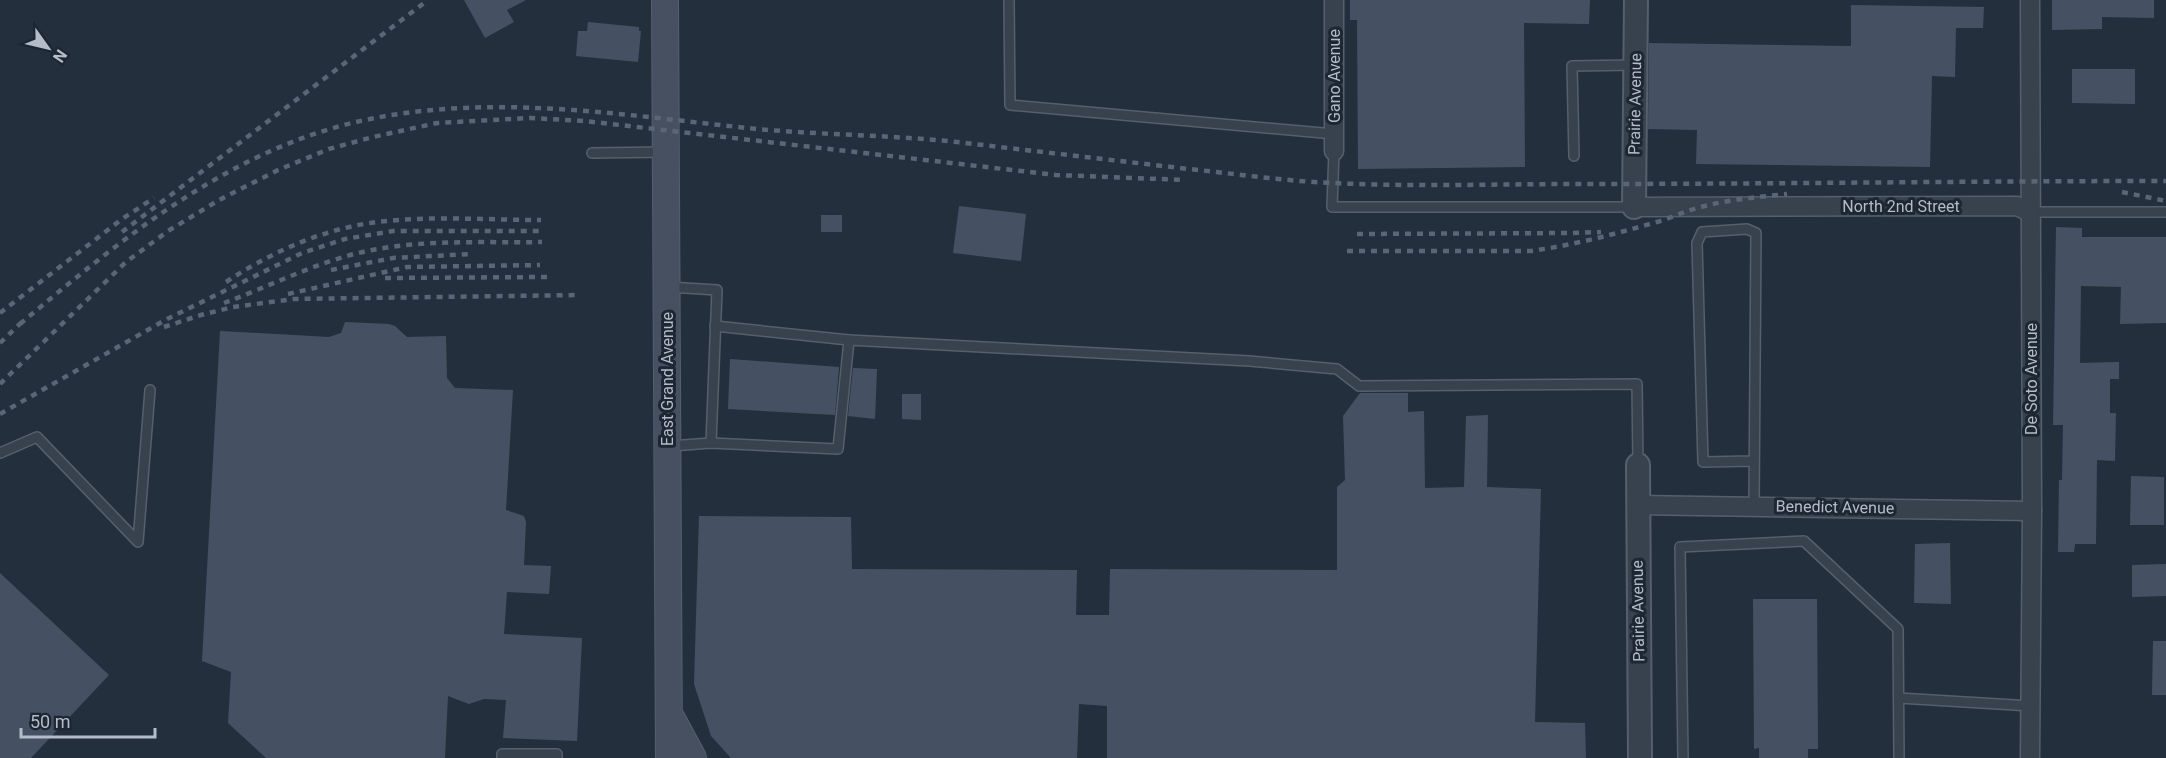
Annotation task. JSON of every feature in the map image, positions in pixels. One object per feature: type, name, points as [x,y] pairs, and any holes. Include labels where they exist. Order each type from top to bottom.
[{"type":"main road","name":"East Grand Avenue","points":[[665,0],[669,758]]},
{"type":"main road","points":[[670,713],[693,758]]},
{"type":"street","name":"Gano Avenue","points":[[1334,0],[1334,143]]},
{"type":"street","name":"Prairie Avenue","points":[[1634,207],[1636,0]]},
{"type":"street","name":"De Soto Avenue","points":[[2030,0],[2032,158],[2030,212],[2032,511],[2030,758]]},
{"type":"street","name":"North 2nd Street","points":[[1634,207],[2017,206],[2030,212]]},
{"type":"street","name":"Prairie Avenue","points":[[1638,465],[1640,758]]},
{"type":"street","name":"Benedict Avenue","points":[[1637,505],[2032,511]]},
{"type":"lane","points":[[1009,0],[1010,105],[1334,143],[1332,207],[1634,207]]},
{"type":"lane","points":[[1574,156],[1572,66],[1636,65]]},
{"type":"lane","points":[[592,153],[665,152]]},
{"type":"lane","name":"North 2nd Street","points":[[2030,212],[2166,212]]},
{"type":"lane","points":[[1753,461],[1703,462],[1697,243],[1702,232],[1747,229],[1756,233],[1754,506]]},
{"type":"lane","points":[[667,287],[717,290],[711,443]]},
{"type":"lane","points":[[715,326],[849,340],[1237,360],[1337,369],[1359,386],[1637,384],[1638,465]]},
{"type":"lane","points":[[668,447],[711,443],[838,449],[849,340]]},
{"type":"lane","points":[[0,453],[37,437],[138,542],[150,390]]},
{"type":"lane","points":[[1683,757],[1680,547],[1804,541],[1898,628],[1899,758]]},
{"type":"lane","points":[[1899,698],[2031,706]]},
{"type":"lane","points":[[502,758],[502,754],[556,754],[556,758]]},
{"type":"building","points":[[464,0],[526,0],[507,10],[514,22],[485,38]]},
{"type":"building","points":[[1350,0],[1590,0],[1589,24],[1524,23],[1525,167],[1358,169],[1357,20],[1350,20]]},
{"type":"building","points":[[2052,0],[2154,0],[2154,18],[2102,17],[2102,29],[2052,30]]},
{"type":"building","points":[[1851,5],[1984,7],[1983,28],[1956,28],[1955,77],[1932,76],[1930,167],[1696,164],[1697,130],[1648,129],[1649,43],[1851,46]]},
{"type":"building","points":[[588,22],[639,27],[641,31],[638,62],[576,56],[578,31],[587,31]]},
{"type":"building","points":[[2072,69],[2135,69],[2135,104],[2072,103]]},
{"type":"building","points":[[959,206],[1026,214],[1021,261],[953,253]]},
{"type":"building","points":[[821,215],[842,215],[842,232],[821,232]]},
{"type":"building","points":[[2056,227],[2082,228],[2082,237],[2166,237],[2166,323],[2120,324],[2121,287],[2081,286],[2080,363],[2119,362],[2119,379],[2110,379],[2110,413],[2116,413],[2115,461],[2097,460],[2096,544],[2075,544],[2074,552],[2058,552],[2059,480],[2062,480],[2063,425],[2053,425]]},
{"type":"building","points":[[345,322],[389,324],[395,326],[407,337],[446,336],[447,378],[455,388],[513,390],[506,510],[524,516],[526,522],[524,565],[551,566],[549,594],[507,592],[504,634],[582,638],[577,741],[503,738],[506,700],[484,699],[469,704],[448,696],[445,758],[266,758],[228,723],[231,672],[202,661],[220,331],[329,337],[341,333]]},
{"type":"building","points":[[730,359],[839,367],[835,415],[728,409]]},
{"type":"building","points":[[853,368],[877,369],[875,419],[848,416]]},
{"type":"building","points":[[1360,393],[1408,393],[1408,412],[1424,411],[1425,488],[1464,487],[1466,416],[1488,415],[1487,487],[1541,489],[1535,722],[1585,723],[1586,758],[1107,758],[1107,706],[1079,704],[1077,758],[731,758],[711,736],[694,684],[699,516],[851,517],[852,569],[1077,570],[1076,615],[1109,615],[1110,569],[1337,570],[1337,487],[1345,480],[1343,416]]},
{"type":"building","points":[[902,394],[921,394],[921,420],[902,419]]},
{"type":"building","points":[[2131,476],[2164,477],[2164,525],[2130,525]]},
{"type":"building","points":[[1950,543],[1951,604],[1914,603],[1915,544]]},
{"type":"building","points":[[2166,564],[2166,596],[2132,597],[2132,565]]},
{"type":"building","points":[[0,573],[109,675],[31,758],[0,758]]},
{"type":"building","points":[[1753,599],[1817,599],[1818,749],[1808,749],[1808,758],[1759,758],[1759,748],[1754,749]]},
{"type":"building","points":[[2153,641],[2166,641],[2166,695],[2152,695]]},
{"type":"railway","points":[[122,232],[428,0]]},
{"type":"railway","points":[[20,324],[99,259],[141,228],[183,199],[227,173],[273,150],[320,132],[370,119],[418,111],[515,107],[564,109],[757,129],[957,142],[1297,181],[1333,183],[1424,185],[2166,181]]},
{"type":"railway","points":[[0,384],[126,262],[168,231],[219,200],[278,170],[329,149],[437,123],[530,118],[585,121],[1056,175],[1185,180]]},
{"type":"railway","points":[[2122,192],[2166,201]]},
{"type":"railway","points":[[1347,251],[1531,251],[1610,235],[1715,204],[1787,194]]},
{"type":"railway","points":[[0,313],[122,219],[154,198]]},
{"type":"railway","points":[[226,282],[295,245],[332,232],[370,223],[455,218],[541,220]]},
{"type":"railway","points":[[0,414],[167,319],[302,253],[345,239],[393,231],[539,231]]},
{"type":"railway","points":[[1357,234],[1601,232]]},
{"type":"railway","points":[[224,303],[313,267],[367,251],[433,243],[542,242]]},
{"type":"railway","points":[[331,270],[393,258],[471,254]]},
{"type":"railway","points":[[288,294],[407,267],[540,265]]},
{"type":"railway","points":[[385,278],[547,277]]},
{"type":"railway","points":[[164,327],[233,307],[294,299],[578,295]]},
{"type":"railway","points":[[0,343],[24,320]]}]
